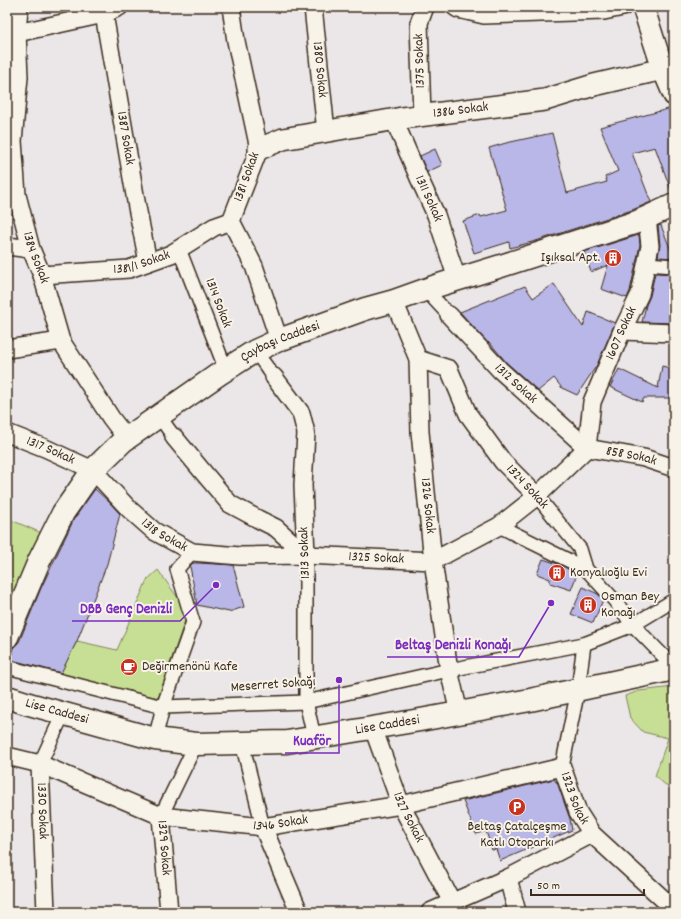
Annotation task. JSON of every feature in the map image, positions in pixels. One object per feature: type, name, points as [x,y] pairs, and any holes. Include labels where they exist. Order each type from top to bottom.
[{"type":"main road","name":"Çaybaşı Caddesi","points":[[7,637],[39,561],[63,513],[93,470],[123,441],[255,351],[279,340],[365,309],[394,301],[425,289],[637,222],[674,205]]},
{"type":"main road","name":"Lise Caddesi","points":[[7,697],[62,714],[155,739],[196,744],[287,742],[530,700],[674,668]]},
{"type":"street","name":"1384 Sokak","points":[[19,7],[13,76],[13,141],[17,194],[31,249],[42,275],[61,341],[111,418],[127,439]]},
{"type":"street","name":"1381 Sokak","points":[[231,7],[236,41],[259,149],[231,220],[254,266],[279,340]]},
{"type":"street","name":"1380 Sokak","points":[[313,7],[326,132]]},
{"type":"street","name":"1375 Sokak","points":[[422,116],[419,23],[425,7]]},
{"type":"street","points":[[455,7],[484,15],[604,11],[623,7]]},
{"type":"street","points":[[643,7],[662,69],[674,95]]},
{"type":"street","points":[[16,33],[111,10]]},
{"type":"street","name":"1387 Sokak","points":[[111,10],[136,199],[148,262]]},
{"type":"street","name":"1386 Sokak","points":[[259,149],[283,139],[394,120],[545,100],[594,85],[662,69]]},
{"type":"street","name":"1311 Sokak","points":[[394,120],[436,215],[457,279]]},
{"type":"street","name":"1607 Sokak","points":[[587,448],[592,402],[622,331],[640,294],[650,246],[648,217]]},
{"type":"street","name":"1381/1 Sokak","points":[[42,275],[129,269],[170,254],[214,227],[231,220]]},
{"type":"street","points":[[7,246],[31,249]]},
{"type":"street","name":"1314 Sokak","points":[[179,248],[226,370]]},
{"type":"street","points":[[646,264],[674,266]]},
{"type":"street","points":[[425,289],[449,316]]},
{"type":"street","name":"1326 Sokak","points":[[394,301],[418,359],[420,432],[433,561],[449,670],[459,713]]},
{"type":"street","name":"1312 Sokak","points":[[449,316],[500,370],[587,448]]},
{"type":"street","points":[[622,331],[674,333]]},
{"type":"street","points":[[7,349],[61,341]]},
{"type":"street","points":[[255,351],[274,377]]},
{"type":"street","name":"1324 Sokak","points":[[418,359],[448,369],[468,414],[503,462],[537,496],[580,549],[586,569],[615,601],[633,625],[674,668]]},
{"type":"street","name":"1313 Sokak","points":[[274,377],[301,413],[306,433],[303,485],[306,555],[306,702],[314,737]]},
{"type":"street","points":[[159,416],[174,437],[230,504],[276,528],[306,555]]},
{"type":"street","name":"1317 Sokak","points":[[7,433],[45,448],[93,470]]},
{"type":"street","points":[[433,561],[499,526],[537,496],[587,448]]},
{"type":"street","name":"858 Sokak","points":[[587,448],[644,458],[674,468]]},
{"type":"street","name":"1318 Sokak","points":[[93,470],[128,509],[154,531],[192,552],[240,556],[306,555]]},
{"type":"street","points":[[499,526],[586,569]]},
{"type":"street","points":[[155,739],[163,707],[193,622],[177,569],[192,552]]},
{"type":"street","name":"1325 Sokak","points":[[306,555],[433,561]]},
{"type":"street","name":"Meserret Sokağı","points":[[7,667],[163,707],[306,702],[449,670],[584,644],[633,625],[674,600]]},
{"type":"street","name":"1323 Sokak","points":[[584,644],[578,690],[562,767],[578,812],[592,834],[674,909]]},
{"type":"street","name":"1330 Sokak","points":[[46,912],[40,764],[62,714]]},
{"type":"street","name":"1327 Sokak","points":[[373,728],[401,805],[452,902]]},
{"type":"street","points":[[242,743],[263,827],[299,912]]},
{"type":"street","name":"1329 Sokak","points":[[169,912],[161,816],[196,744]]},
{"type":"street","name":"1346 Sokak","points":[[7,756],[40,764],[161,816],[263,827],[401,805],[562,767]]},
{"type":"street","points":[[430,912],[508,878],[592,834]]},
{"type":"street","points":[[508,878],[517,912]]},
{"type":"green space","points":[[11,520],[51,537],[7,638],[7,530]]},
{"type":"green space","points":[[158,570],[188,612],[158,698],[59,675],[77,641],[117,650],[147,580]]},
{"type":"green space","points":[[674,687],[674,792],[655,776],[668,738],[643,732],[630,718],[625,696],[639,691]]},
{"type":"building","points":[[668,109],[674,121],[674,193],[672,193],[655,147],[632,153],[651,202],[632,210],[536,241],[510,248],[509,242],[474,253],[463,221],[480,215],[481,217],[507,210],[489,148],[552,133],[567,193],[607,182],[605,177],[618,171],[600,127]]},
{"type":"building","points":[[435,149],[442,165],[427,172],[420,156]]},
{"type":"building","points":[[661,225],[674,258],[658,257],[660,245],[658,226]]},
{"type":"building","name":"Işıksal Apt.","points":[[639,235],[640,245],[630,291],[627,298],[601,289],[608,265],[591,272],[584,252]]},
{"type":"building","points":[[655,273],[674,274],[674,323],[642,322]]},
{"type":"building","points":[[554,284],[583,327],[588,312],[615,323],[597,365],[577,395],[562,388],[554,378],[538,391],[507,363],[460,312],[525,286],[533,298]]},
{"type":"building","points":[[662,366],[674,369],[674,398],[644,398],[642,402],[610,387],[619,369],[658,388]]},
{"type":"building","points":[[95,489],[120,514],[107,564],[77,641],[61,673],[8,659],[13,648],[19,642],[41,588],[74,519]]},
{"type":"building","name":"Konyalıoğlu Evi","points":[[543,559],[561,565],[577,574],[571,590],[550,583],[550,579],[537,574]]},
{"type":"building","points":[[193,563],[233,565],[244,607],[229,612],[197,605],[190,566]]},
{"type":"building","name":"Osman Bey Konağı","points":[[583,587],[598,594],[603,600],[593,623],[571,614]]},
{"type":"building","name":"Beltaş Çatalçeşme Katlı Otoparkı","points":[[554,779],[557,782],[570,819],[572,830],[500,861],[496,849],[492,850],[486,831],[476,834],[463,801]]},
{"type":"place","name":"Işıksal Apt.","points":[[613,258]]},
{"type":"place","name":"Konyalıoğlu Evi","points":[[557,573]]},
{"type":"place","name":"DBB Genç Denizli","points":[[216,585]]},
{"type":"place","name":"Beltaş Denizli Konağı","points":[[551,603]]},
{"type":"place","name":"Osman Bey Konağı","points":[[588,605]]},
{"type":"place","name":"Değirmenönü Kafe","points":[[129,667]]},
{"type":"place","name":"Kuaför","points":[[339,680]]},
{"type":"place","name":"Beltaş Çatalçeşme Katlı Otoparkı","points":[[517,807]]}]
